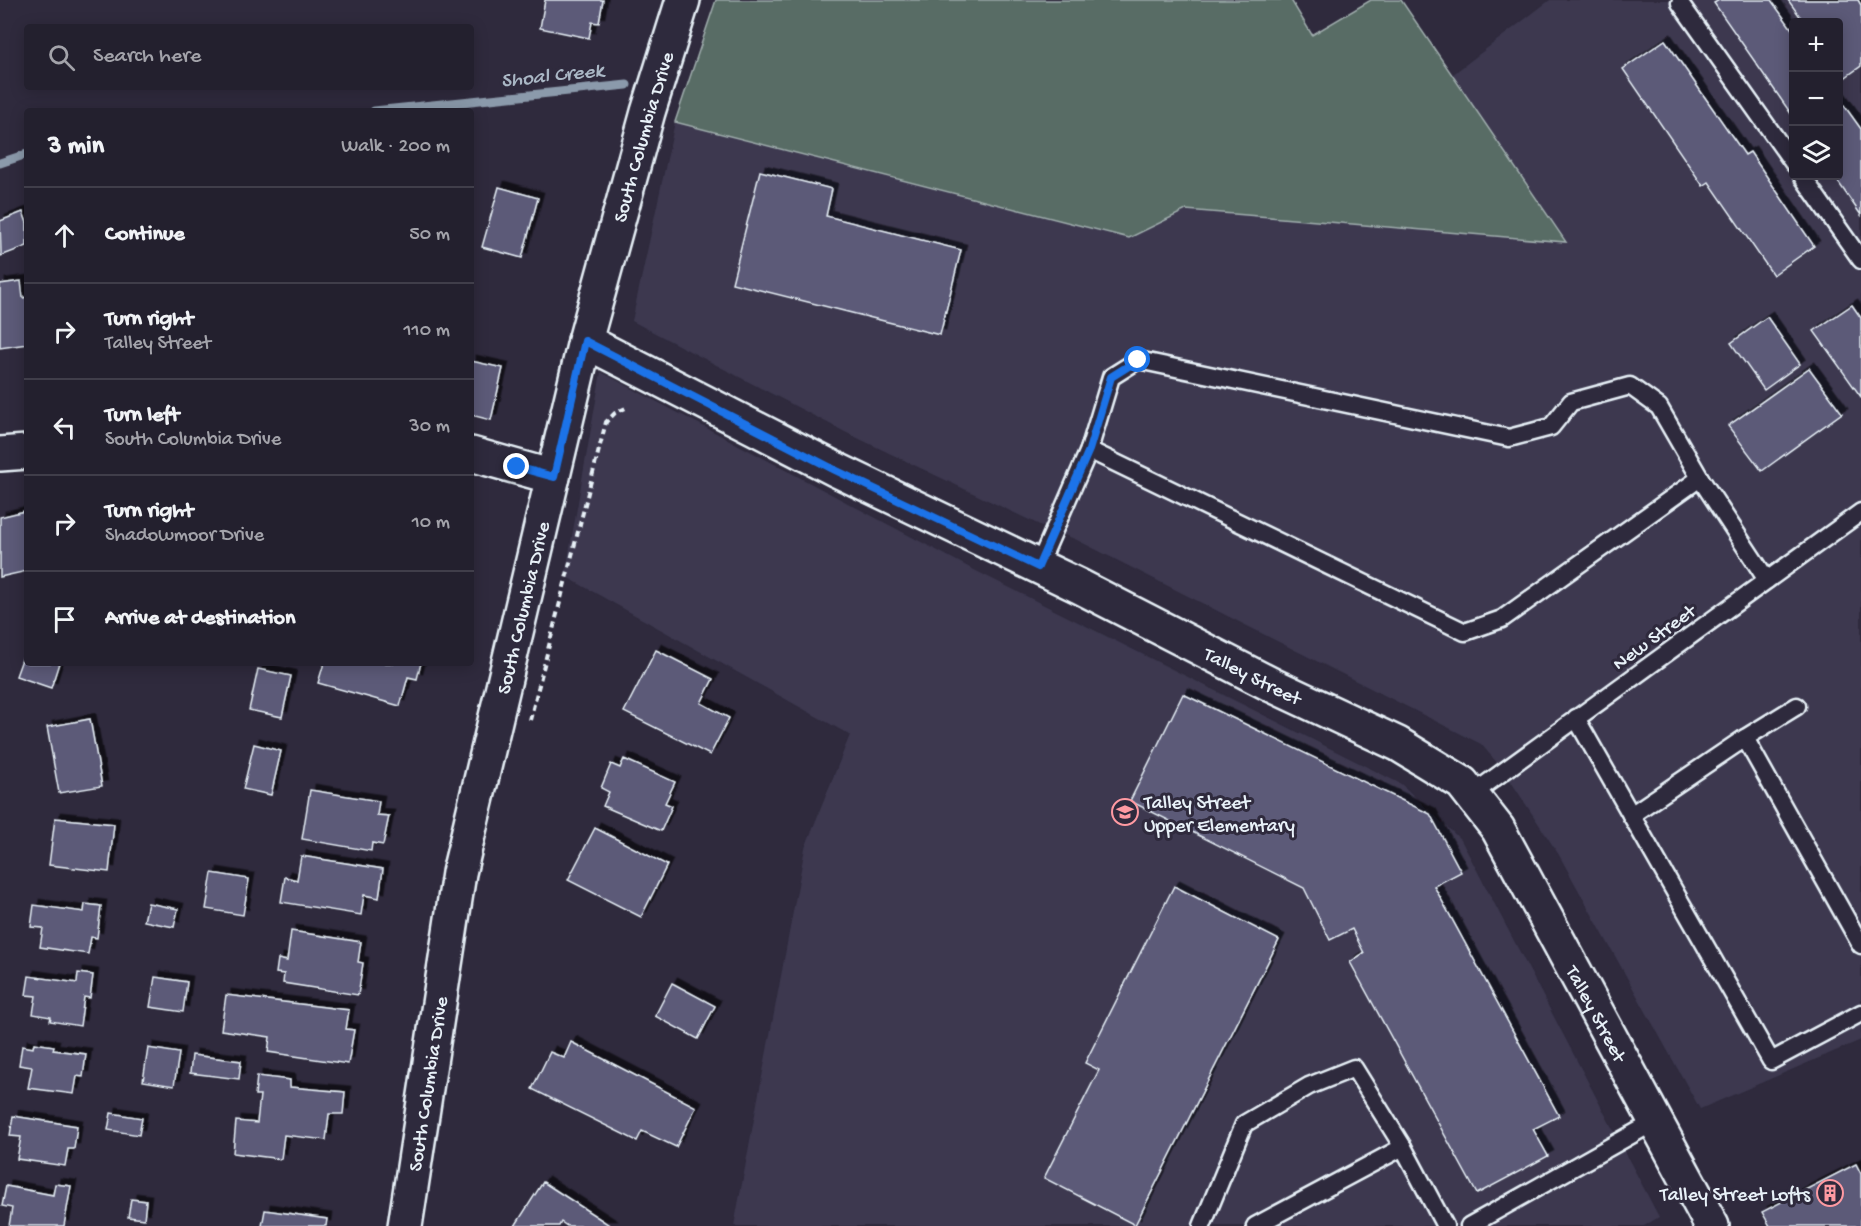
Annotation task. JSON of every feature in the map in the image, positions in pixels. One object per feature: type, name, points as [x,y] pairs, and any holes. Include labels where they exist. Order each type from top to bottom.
[{"type":"street","name":"South Columbia Drive","points":[[405,1226],[459,873],[585,341],[648,112],[683,0]]},
{"type":"street","name":"Talley Street","points":[[585,341],[835,470],[1038,567],[1272,685],[1398,744],[1462,783],[1498,829],[1712,1226]]},
{"type":"street","points":[[0,454],[24,452]]},
{"type":"street","points":[[474,455],[554,477]]},
{"type":"lane","points":[[1680,3],[1789,157]]},
{"type":"lane","points":[[1805,180],[1861,260]]},
{"type":"lane","points":[[1038,567],[1089,450],[1111,377],[1138,360],[1509,438],[1551,427],[1571,402],[1630,386],[1659,407],[1700,478],[1767,580]]},
{"type":"lane","points":[[1089,450],[1465,632],[1503,619],[1700,478]]},
{"type":"lane","name":"New Street","points":[[1471,795],[1861,512]]},
{"type":"lane","points":[[1631,815],[1797,706]]},
{"type":"lane","points":[[1576,718],[1771,1061],[1861,1013]]},
{"type":"lane","points":[[1745,738],[1861,945]]},
{"type":"lane","points":[[1202,1226],[1244,1124],[1309,1086],[1354,1068],[1403,1147],[1445,1226]]},
{"type":"lane","points":[[1469,1226],[1656,1121]]},
{"type":"lane","points":[[1255,1226],[1403,1147]]},
{"type":"shaded area","points":[[1550,0],[1861,0],[1861,1040],[1700,1109],[1559,855],[1504,771],[1481,744],[1075,539],[1046,528],[845,432],[632,321],[675,122],[1129,238],[1186,210],[1565,242],[1452,75]]},
{"type":"shaded area","name":"Talley Street Upper Elementary","points":[[601,372],[972,569],[1401,784],[1461,840],[1659,1217],[1644,1226],[734,1226],[805,848],[850,735],[565,576]]},
{"type":"green space","points":[[716,0],[1291,0],[1312,35],[1371,0],[1401,0],[1566,242],[1186,210],[1129,238],[675,122]]},
{"type":"building","points":[[545,0],[603,0],[599,23],[592,22],[589,38],[540,28]]},
{"type":"building","points":[[1719,0],[1771,0],[1789,25],[1789,111],[1714,3]]},
{"type":"building","points":[[1788,0],[1858,0],[1861,5],[1861,66],[1843,79],[1843,18],[1801,18]]},
{"type":"building","points":[[1665,40],[1745,155],[1750,152],[1814,246],[1773,275],[1709,182],[1703,186],[1623,69]]},
{"type":"building","points":[[1843,104],[1861,129],[1861,215],[1837,180],[1843,180]]},
{"type":"building","points":[[760,171],[832,189],[826,216],[961,250],[940,335],[732,283]]},
{"type":"building","points":[[499,187],[538,198],[522,258],[482,247]]},
{"type":"building","points":[[23,212],[24,247],[1,256],[0,221]]},
{"type":"building","points":[[21,281],[24,298],[24,344],[0,348],[0,284]]},
{"type":"building","points":[[1852,305],[1861,318],[1861,397],[1814,331]]},
{"type":"building","points":[[1767,317],[1800,364],[1764,390],[1731,343]]},
{"type":"building","points":[[474,362],[503,368],[491,420],[474,416]]},
{"type":"building","points":[[1809,368],[1842,413],[1762,471],[1728,426]]},
{"type":"building","points":[[24,511],[24,572],[0,577],[0,517]]},
{"type":"building","points":[[656,650],[713,679],[701,703],[729,718],[710,755],[624,712]]},
{"type":"building","points":[[24,654],[24,666],[58,666],[51,688],[16,676]]},
{"type":"building","points":[[323,666],[420,666],[417,679],[408,677],[400,706],[318,683]]},
{"type":"building","points":[[258,669],[291,676],[282,717],[249,710]]},
{"type":"building","points":[[1183,694],[1430,814],[1461,872],[1434,886],[1559,1116],[1533,1129],[1548,1156],[1477,1194],[1350,962],[1364,953],[1352,929],[1330,940],[1304,888],[1130,801]]},
{"type":"building","points":[[90,719],[102,786],[59,793],[47,727]]},
{"type":"building","points":[[254,744],[281,751],[271,795],[243,789]]},
{"type":"building","points":[[624,759],[675,782],[665,803],[672,806],[661,831],[603,806],[609,792],[601,788],[611,764],[620,768]]},
{"type":"building","points":[[310,790],[379,801],[377,815],[389,816],[383,845],[372,843],[371,851],[302,839]]},
{"type":"building","points":[[55,818],[114,824],[109,872],[49,865]]},
{"type":"building","points":[[595,828],[667,865],[641,917],[568,880]]},
{"type":"building","points":[[301,856],[383,869],[379,898],[364,895],[361,915],[281,902],[285,877],[297,880]]},
{"type":"building","points":[[212,873],[249,879],[243,915],[206,909]]},
{"type":"building","points":[[1174,886],[1279,940],[1135,1225],[1044,1178],[1099,1070],[1085,1063]]},
{"type":"building","points":[[148,903],[178,909],[174,927],[144,921]]},
{"type":"building","points":[[85,904],[101,906],[97,938],[91,937],[88,954],[40,947],[43,928],[31,927],[34,905],[84,912]]},
{"type":"building","points":[[291,931],[361,942],[358,962],[363,963],[358,995],[283,983],[284,974],[276,973],[278,959],[287,961]]},
{"type":"building","points":[[78,973],[93,975],[90,998],[84,997],[80,1026],[50,1021],[51,1017],[33,1014],[36,996],[26,995],[29,976],[77,983]]},
{"type":"building","points":[[155,977],[187,982],[183,1012],[150,1007]]},
{"type":"building","points":[[672,983],[715,1006],[698,1039],[655,1016]]},
{"type":"building","points":[[226,995],[349,1010],[346,1029],[354,1030],[348,1064],[268,1052],[270,1037],[221,1030]]},
{"type":"building","points":[[571,1042],[696,1107],[676,1147],[642,1131],[637,1141],[532,1089],[550,1052],[564,1058]]},
{"type":"building","points":[[34,1043],[54,1046],[53,1050],[86,1054],[83,1077],[77,1076],[74,1094],[28,1088],[32,1067],[19,1065],[22,1046],[33,1048]]},
{"type":"building","points":[[148,1048],[179,1053],[174,1086],[143,1081]]},
{"type":"building","points":[[192,1055],[241,1061],[239,1079],[190,1073]]},
{"type":"building","points":[[257,1076],[290,1080],[290,1087],[345,1092],[343,1114],[329,1114],[326,1140],[284,1135],[281,1159],[233,1153],[236,1121],[257,1123],[260,1095],[255,1095]]},
{"type":"building","points":[[111,1113],[142,1118],[139,1135],[108,1130]]},
{"type":"building","points":[[13,1116],[77,1126],[74,1149],[68,1149],[65,1166],[17,1159],[21,1137],[10,1136]]},
{"type":"building","name":"Talley Street Lofts","points":[[1856,1164],[1861,1174],[1861,1226],[1770,1226],[1762,1212]]},
{"type":"building","points":[[543,1182],[611,1226],[567,1226],[561,1222],[559,1226],[515,1226]]},
{"type":"building","points":[[55,1184],[71,1186],[64,1226],[9,1226],[12,1208],[2,1206],[6,1186],[53,1195]]},
{"type":"building","points":[[131,1199],[146,1201],[144,1219],[128,1217]]},
{"type":"building","points":[[265,1210],[327,1219],[326,1226],[262,1226]]},
{"type":"waterway","name":"Shoal Creek","points":[[403,108],[627,85]]},
{"type":"waterway","name":"Shoal Creek","points":[[0,163],[24,155]]},
{"type":"place","name":"Talley Street Upper Elementary","points":[[1125,812]]},
{"type":"place","name":"Talley Street Lofts","points":[[1830,1193]]},
{"type":"route","points":[[517,467],[554,477],[585,341],[835,470],[1038,567],[1089,450],[1111,377],[1138,360]]}]
